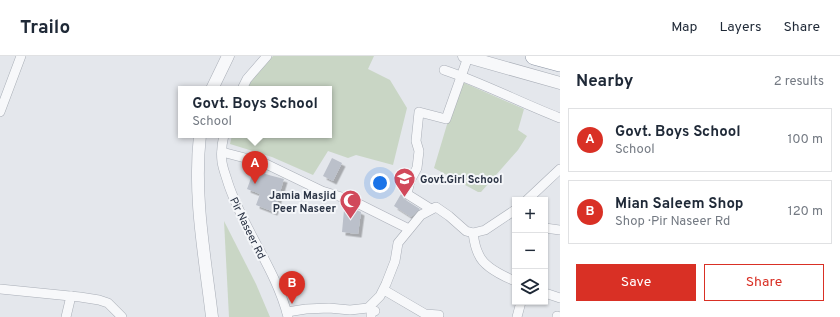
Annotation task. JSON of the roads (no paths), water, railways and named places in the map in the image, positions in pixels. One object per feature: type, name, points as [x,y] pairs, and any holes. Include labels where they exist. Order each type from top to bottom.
[{"type":"highway","points":[[534,56],[560,63]]},
{"type":"street","points":[[0,112],[21,56]]},
{"type":"street","points":[[213,86],[228,56]]},
{"type":"street","points":[[244,86],[267,56]]},
{"type":"street","points":[[431,209],[407,194],[410,181],[416,168],[419,151],[416,141],[419,112],[446,119],[462,76],[466,57],[560,83]]},
{"type":"street","points":[[444,70],[462,76],[560,118]]},
{"type":"street","points":[[200,138],[198,175],[199,208],[212,317]]},
{"type":"street","name":"Pir Naseer Rd","points":[[224,138],[222,162],[234,200],[272,276],[288,314]]},
{"type":"street","points":[[222,152],[264,163],[322,191],[351,200],[409,229]]},
{"type":"street","points":[[530,197],[560,169]]},
{"type":"street","points":[[288,314],[306,309],[329,308],[350,310],[368,308],[384,290],[395,261],[398,242],[421,215],[431,209],[436,207],[466,231],[473,233],[485,230],[512,212]]},
{"type":"street","points":[[548,228],[560,230]]},
{"type":"street","points":[[473,233],[479,257],[493,270],[512,280]]},
{"type":"street","points":[[0,289],[99,300],[108,303],[122,317]]},
{"type":"street","points":[[384,290],[424,314],[439,315],[438,317]]},
{"type":"street","points":[[548,294],[560,298]]},
{"type":"street","points":[[66,317],[71,296]]},
{"type":"street","points":[[517,317],[520,305]]},
{"type":"place","name":"Govt. Boys School","points":[[255,184]]},
{"type":"place","name":"Govt.Girl School","points":[[404,198]]},
{"type":"place","name":"Jamia Masjid Peer Naseer","points":[[351,220]]},
{"type":"place","name":"Mian Saleem Shop","points":[[292,304]]}]
